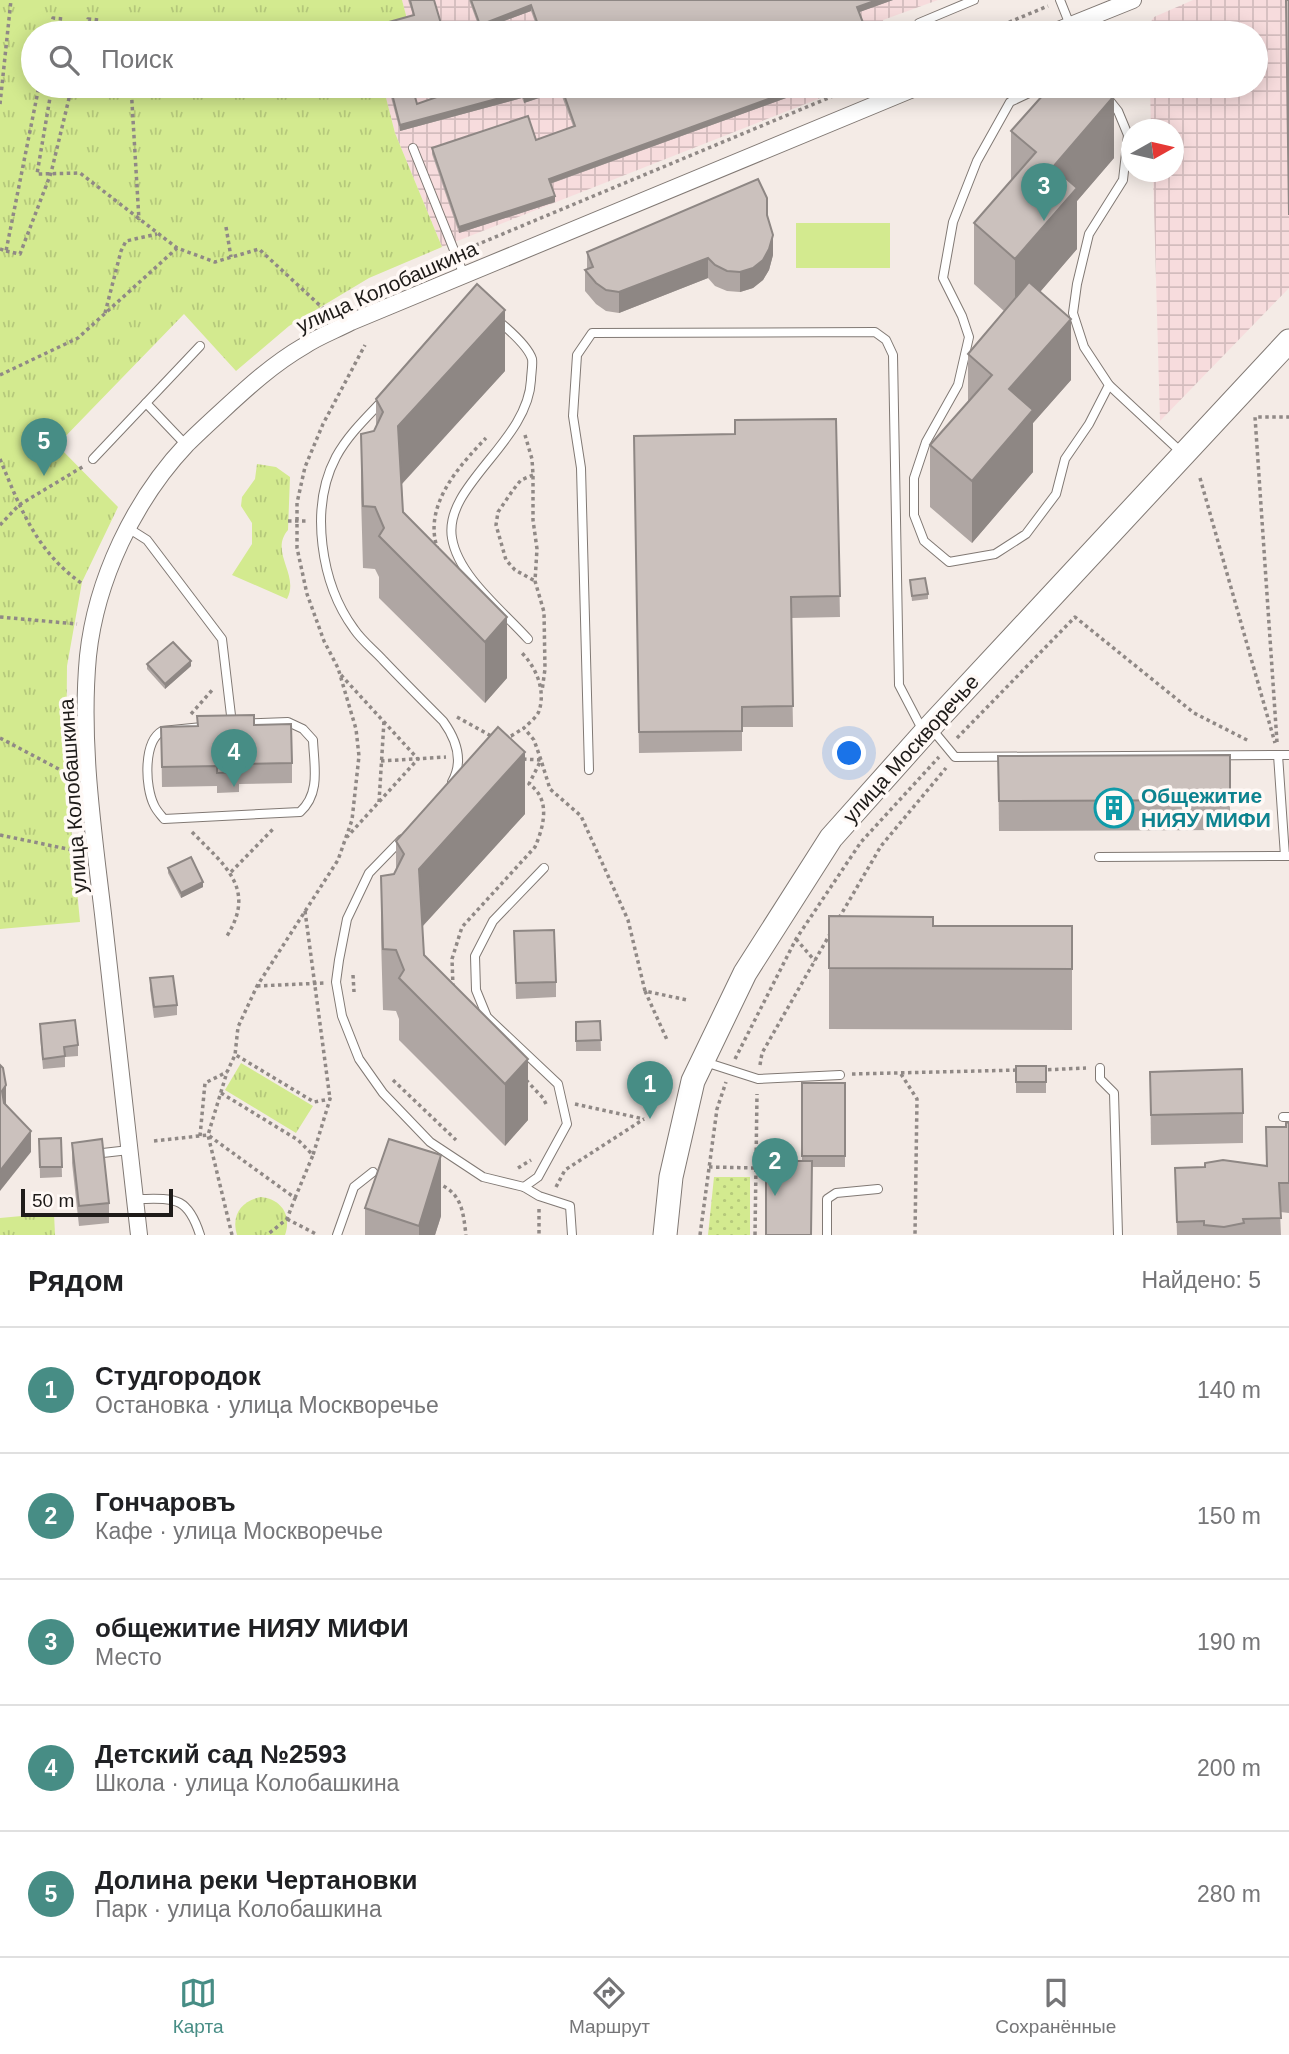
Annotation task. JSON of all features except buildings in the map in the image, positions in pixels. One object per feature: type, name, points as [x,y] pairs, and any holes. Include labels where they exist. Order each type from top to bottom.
[{"type":"main road","name":"улица Москворечье","points":[[665,1235],[671,1177],[693,1082],[745,973],[824,848],[927,730],[1289,341]]},
{"type":"street","points":[[1083,21],[1133,0]]},
{"type":"street","name":"улица Колобашкина","points":[[139,1235],[97,859],[85,717],[88,655],[98,603],[128,528],[155,484],[186,445],[262,374],[306,344],[351,322],[468,277],[892,98]]},
{"type":"lane","points":[[924,21],[974,0]]},
{"type":"lane","points":[[1060,0],[1061,21]]},
{"type":"lane","points":[[1020,98],[1010,103],[977,160],[953,222],[943,278],[969,337],[958,385],[926,442],[914,478],[914,515],[924,541],[949,562],[995,554],[1026,534],[1056,494],[1065,459],[1109,385]]},
{"type":"lane","points":[[1108,98],[1118,111],[1128,135],[1123,180],[1089,234],[1073,313],[1084,347],[1109,385],[1184,455]]},
{"type":"lane","points":[[413,148],[468,277]]},
{"type":"lane","points":[[493,317],[513,333],[532,359],[530,391],[521,419],[455,506],[452,537],[463,568],[528,639]]},
{"type":"lane","points":[[589,770],[581,468],[573,416],[577,355],[592,333],[875,332],[886,340],[893,355],[899,685],[927,730],[955,757],[1289,755]]},
{"type":"lane","points":[[93,459],[200,346]]},
{"type":"lane","points":[[390,393],[352,432],[335,458],[326,487],[321,521],[323,555],[335,599],[355,631],[443,721],[455,737],[458,756],[455,777],[448,787]]},
{"type":"lane","points":[[146,404],[186,445]]},
{"type":"lane","points":[[128,528],[147,540],[222,639],[232,724]]},
{"type":"lane","points":[[288,722],[303,729],[313,740],[315,785],[311,802],[300,812],[164,818],[154,807],[150,795],[149,747],[155,735],[162,731],[232,724],[288,722]]},
{"type":"lane","points":[[1099,857],[1287,856],[1278,755]]},
{"type":"lane","points":[[405,835],[369,873],[347,919],[336,982],[342,1016],[359,1059],[383,1093],[430,1142],[483,1177],[524,1187],[539,1196],[570,1206],[572,1235]]},
{"type":"lane","points":[[524,1187],[538,1177],[566,1124],[558,1084],[487,1017],[476,990],[475,956],[493,921],[544,868]]},
{"type":"lane","points":[[702,1061],[758,1079],[840,1075]]},
{"type":"lane","points":[[1100,1068],[1100,1079],[1114,1093],[1118,1235]]},
{"type":"lane","points":[[81,1155],[129,1150]]},
{"type":"lane","points":[[337,1235],[354,1187],[373,1172]]},
{"type":"lane","points":[[827,1235],[827,1199],[836,1193],[878,1189]]},
{"type":"lane","points":[[135,1199],[175,1200],[189,1209],[200,1235]]},
{"type":"path","points":[[0,104],[11,0]]},
{"type":"path","points":[[1011,21],[1060,0]]},
{"type":"path","points":[[6,251],[37,98]]},
{"type":"path","points":[[50,98],[37,174],[80,173],[177,248],[215,262],[259,249],[327,312]]},
{"type":"path","points":[[0,249],[20,254],[51,173],[69,98]]},
{"type":"path","points":[[132,98],[139,220]]},
{"type":"path","points":[[226,227],[231,257]]},
{"type":"path","points":[[104,315],[126,241],[157,234]]},
{"type":"path","points":[[0,375],[78,338],[177,248]]},
{"type":"path","points":[[1278,755],[1255,417],[1289,417]]},
{"type":"path","points":[[456,716],[495,738],[511,736],[539,713],[545,668],[544,612],[536,581],[532,459],[521,419]]},
{"type":"path","points":[[439,551],[435,540],[437,504],[459,466],[486,438]]},
{"type":"path","points":[[0,459],[19,505],[40,544],[71,576],[86,586]]},
{"type":"path","points":[[0,525],[19,505],[93,459]]},
{"type":"path","points":[[533,475],[521,480],[513,490],[498,512],[496,525],[506,560],[515,570],[536,581]]},
{"type":"path","points":[[1200,478],[1278,755]]},
{"type":"path","points":[[0,617],[79,624]]},
{"type":"path","points":[[700,1235],[717,1109],[730,1070],[796,939],[861,842],[947,748],[1075,617],[1194,713],[1278,755]]},
{"type":"path","points":[[519,650],[536,673],[542,693]]},
{"type":"path","points":[[178,729],[226,673]]},
{"type":"path","points":[[339,673],[418,759]]},
{"type":"path","points":[[379,802],[384,721]]},
{"type":"path","points":[[524,728],[534,740],[550,789],[581,816],[628,920],[645,991],[668,1042]]},
{"type":"path","points":[[0,738],[70,775]]},
{"type":"path","points":[[381,761],[458,756]]},
{"type":"path","points":[[755,1235],[758,1079],[762,1053],[881,846],[955,757]]},
{"type":"path","points":[[513,758],[541,760]]},
{"type":"path","points":[[346,839],[418,759]]},
{"type":"path","points":[[529,784],[541,760]]},
{"type":"path","points":[[457,997],[453,987],[452,959],[462,927],[535,847],[541,832],[544,810],[542,797],[520,778]]},
{"type":"path","points":[[231,872],[290,812]]},
{"type":"path","points":[[177,818],[231,872],[240,900],[236,922],[227,936]]},
{"type":"path","points":[[0,835],[78,852]]},
{"type":"path","points":[[267,1235],[287,1219],[313,1155],[330,1099],[305,910]]},
{"type":"path","points":[[796,939],[815,961]]},
{"type":"path","points":[[353,964],[355,1000]]},
{"type":"path","points":[[257,986],[353,982]]},
{"type":"path","points":[[645,991],[687,1000]]},
{"type":"path","points":[[235,1055],[314,1102],[330,1099]]},
{"type":"path","points":[[1034,1070],[1100,1068]]},
{"type":"path","points":[[840,1075],[1020,1070]]},
{"type":"path","points":[[200,1136],[205,1083],[227,1072]]},
{"type":"path","points":[[385,1073],[459,1144]]},
{"type":"path","points":[[901,1073],[917,1099],[915,1235]]},
{"type":"path","points":[[525,1079],[543,1098],[549,1114]]},
{"type":"path","points":[[232,1235],[208,1135],[221,1093],[298,1140],[313,1155]]},
{"type":"path","points":[[540,1235],[539,1196],[558,1186],[565,1170],[644,1119],[561,1101],[547,1105]]},
{"type":"path","points":[[154,1141],[208,1135],[295,1198]]},
{"type":"path","points":[[510,1171],[536,1155]]},
{"type":"path","points":[[709,1167],[756,1168]]},
{"type":"path","points":[[518,1168],[524,1187]]},
{"type":"path","points":[[435,1182],[448,1188],[462,1206],[466,1235]]},
{"type":"path","points":[[287,1219],[318,1235]]},
{"type":"shaded area","points":[[402,0],[938,0],[883,21],[402,21],[407,19]]},
{"type":"shaded area","points":[[1193,0],[1289,0],[1289,288],[1160,421],[1153,182],[1184,182],[1184,119],[1151,119],[1150,98],[1268,98],[1268,21],[1151,21],[1154,17]]},
{"type":"shaded area","points":[[386,98],[821,98],[442,247],[395,133]]},
{"type":"green space","points":[[0,0],[402,0],[407,19],[402,21],[21,21],[21,98],[386,98],[395,133],[442,247],[369,278],[289,326],[236,371],[184,314],[57,445],[118,507],[82,582],[67,666],[66,774],[80,922],[0,929]]},
{"type":"green space","points":[[796,223],[890,223],[890,268],[796,268]]},
{"type":"green space","points":[[257,464],[276,467],[290,477],[288,530],[282,547],[290,581],[287,599],[232,575],[252,544],[252,523],[241,506],[242,497],[255,479]]},
{"type":"green space","points":[[241,1063],[313,1106],[296,1133],[225,1090]]},
{"type":"green space","points":[[714,1177],[750,1177],[750,1235],[708,1235]]},
{"type":"green space","points":[[261,1197],[274,1201],[283,1209],[287,1221],[285,1235],[237,1235],[235,1221],[239,1210],[248,1202]]},
{"type":"green space","points":[[54,1213],[55,1235],[0,1235],[0,1218]]},
{"type":"place","name":"общежитие НИЯУ МИФИ","points":[[1044,221]]},
{"type":"place","name":"Долина реки Чертановки","points":[[44,476]]},
{"type":"place","name":"Детский сад №2593","points":[[234,787]]},
{"type":"place","name":"Общежитие НИЯУ МИФИ","points":[[1114,808]]},
{"type":"place","name":"Студгородок","points":[[650,1119]]},
{"type":"place","name":"Гончаровъ","points":[[775,1196]]}]
